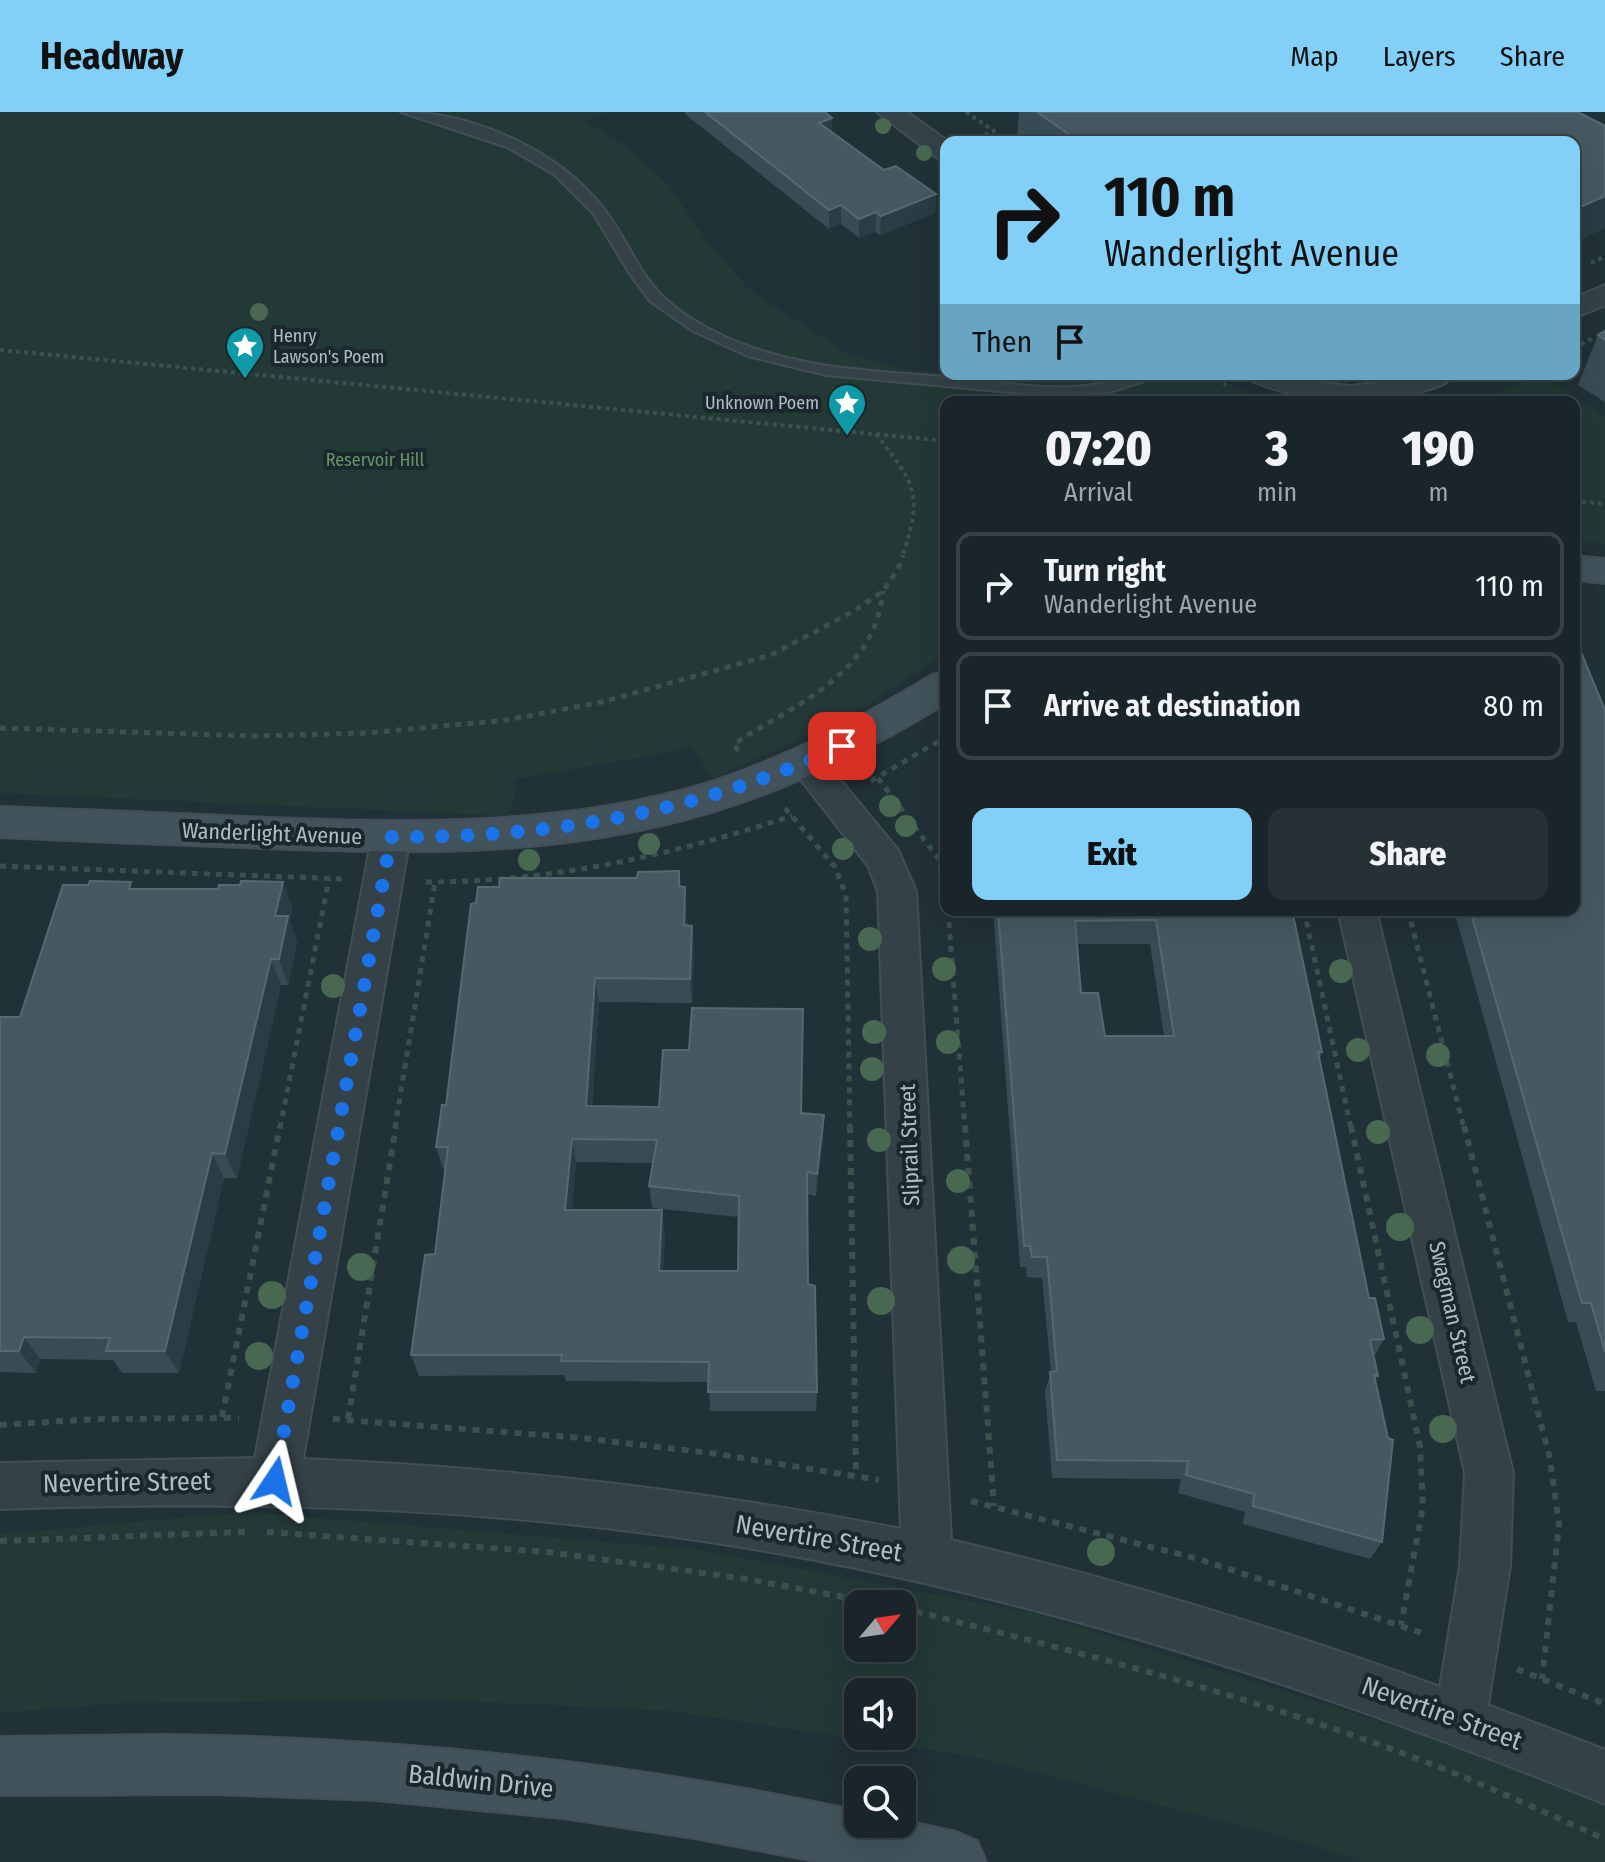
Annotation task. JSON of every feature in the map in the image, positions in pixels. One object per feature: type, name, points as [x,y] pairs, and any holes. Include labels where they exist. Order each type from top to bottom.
[{"type":"street","points":[[890,112],[940,148]]},
{"type":"street","points":[[1580,306],[1605,294]]},
{"type":"street","points":[[1278,380],[1313,392],[1352,396],[1407,389],[1427,380]]},
{"type":"street","points":[[1580,569],[1605,571]]},
{"type":"street","name":"Wanderlight Avenue","points":[[0,822],[391,837],[500,836],[567,828],[660,811],[760,781],[876,729],[940,689]]},
{"type":"street","name":"Sliprail Street","points":[[806,763],[880,853],[897,891],[927,1558]]},
{"type":"street","points":[[275,1481],[391,837]]},
{"type":"street","name":"Swagman Street","points":[[1358,916],[1489,1473],[1491,1521],[1460,1719]]},
{"type":"street","name":"Nevertire Street","points":[[0,1486],[120,1481],[275,1481],[437,1487],[600,1503],[762,1527],[927,1558],[1056,1589],[1188,1626],[1322,1669],[1460,1719],[1605,1777]]},
{"type":"street","name":"Baldwin Drive","points":[[0,1766],[139,1762],[286,1765],[432,1775],[579,1791],[726,1814],[956,1862]]},
{"type":"lane","points":[[407,112],[483,132],[524,149],[569,179],[598,209],[631,269],[665,306],[717,338],[754,354],[856,374],[1067,392],[1103,389],[1131,380]]},
{"type":"path","points":[[966,112],[994,131],[982,136]]},
{"type":"path","points":[[981,112],[983,124]]},
{"type":"path","points":[[1580,345],[1597,337]]},
{"type":"path","points":[[1588,341],[1597,346]]},
{"type":"path","points":[[0,350],[940,440]]},
{"type":"path","points":[[0,728],[255,736],[367,733],[507,720],[602,702],[771,655],[854,611],[883,591],[898,569],[915,521],[913,495],[907,474],[876,434]]},
{"type":"path","points":[[1580,502],[1605,504]]},
{"type":"path","points":[[856,1475],[846,895],[835,867],[760,781],[734,744],[839,676],[869,641],[880,613],[883,591]]},
{"type":"path","points":[[222,1417],[329,879]]},
{"type":"path","points":[[348,1419],[435,882]]},
{"type":"path","points":[[948,916],[994,1506]]},
{"type":"path","points":[[1305,916],[1420,1446],[1423,1506],[1401,1625]]},
{"type":"path","points":[[1410,916],[1550,1459],[1559,1525],[1542,1679]]},
{"type":"path","points":[[0,1541],[257,1532],[389,1540],[563,1554],[747,1579],[844,1597]]},
{"type":"path","points":[[916,1612],[1122,1663],[1257,1704],[1448,1771],[1605,1839]]},
{"type":"green space","name":"Reservoir Hill","points":[[0,112],[608,112],[584,121],[623,144],[668,184],[710,246],[752,292],[847,353],[901,369],[940,373],[940,380],[1222,380],[1255,396],[940,396],[940,658],[849,716],[713,779],[692,748],[517,779],[511,816],[0,793]]},
{"type":"green space","points":[[1529,380],[1549,380],[1574,396],[1490,396]]},
{"type":"green space","points":[[1580,400],[1605,416],[1605,544],[1580,542]]},
{"type":"green space","points":[[247,1512],[700,1550],[912,1590],[844,1590],[844,1662],[916,1662],[916,1591],[1034,1613],[1437,1739],[1605,1806],[1605,1862],[1363,1862],[1298,1841],[976,1757],[916,1748],[916,1678],[844,1678],[844,1737],[671,1711],[441,1700],[123,1703],[0,1713],[0,1534]]},
{"type":"building","points":[[705,112],[825,112],[832,118],[819,123],[884,170],[896,166],[936,194],[881,216],[876,212],[859,219],[841,205],[829,210]]},
{"type":"building","points":[[1037,112],[1578,112],[1605,126],[1605,196],[1580,207],[1580,136],[1071,136]]},
{"type":"building","points":[[1580,650],[1605,710],[1605,1352],[1591,1303],[1582,1303],[1472,916],[1580,916]]},
{"type":"building","points":[[679,871],[679,886],[685,887],[684,925],[692,926],[690,979],[595,978],[586,1106],[659,1107],[663,1050],[689,1050],[692,1008],[803,1009],[801,1113],[824,1115],[817,1174],[807,1172],[808,1284],[815,1286],[817,1392],[708,1392],[709,1362],[561,1361],[562,1355],[411,1355],[425,1255],[435,1254],[448,1147],[436,1147],[442,1105],[446,1105],[471,904],[476,903],[478,887],[499,887],[500,878],[637,878],[638,872]],"holes":[[[572,1139],[657,1140],[649,1186],[739,1196],[738,1271],[659,1271],[662,1210],[565,1210]]]},
{"type":"building","points":[[90,881],[131,882],[129,889],[218,889],[219,885],[240,885],[241,881],[283,882],[275,916],[288,916],[279,959],[271,959],[225,1154],[212,1153],[165,1351],[106,1351],[110,1338],[24,1337],[19,1351],[0,1351],[0,1017],[20,1017],[63,885],[88,885]]},
{"type":"building","points":[[998,916],[1293,916],[1369,1298],[1375,1298],[1384,1339],[1370,1340],[1388,1438],[1393,1440],[1382,1542],[1253,1506],[1254,1494],[1186,1475],[1188,1461],[1057,1460],[1050,1372],[1057,1371],[1047,1257],[1032,1257],[1030,1246],[1024,1246]],"holes":[[[1156,920],[1174,1036],[1105,1036],[1098,993],[1081,993],[1075,921]]]},
{"type":"place","name":"Henry Lawson's Poem","points":[[245,380]]},
{"type":"place","name":"Unknown Poem","points":[[847,437]]},
{"type":"route","points":[[275,1481],[391,837],[500,836],[607,822],[711,797],[760,781],[842,746]]}]
